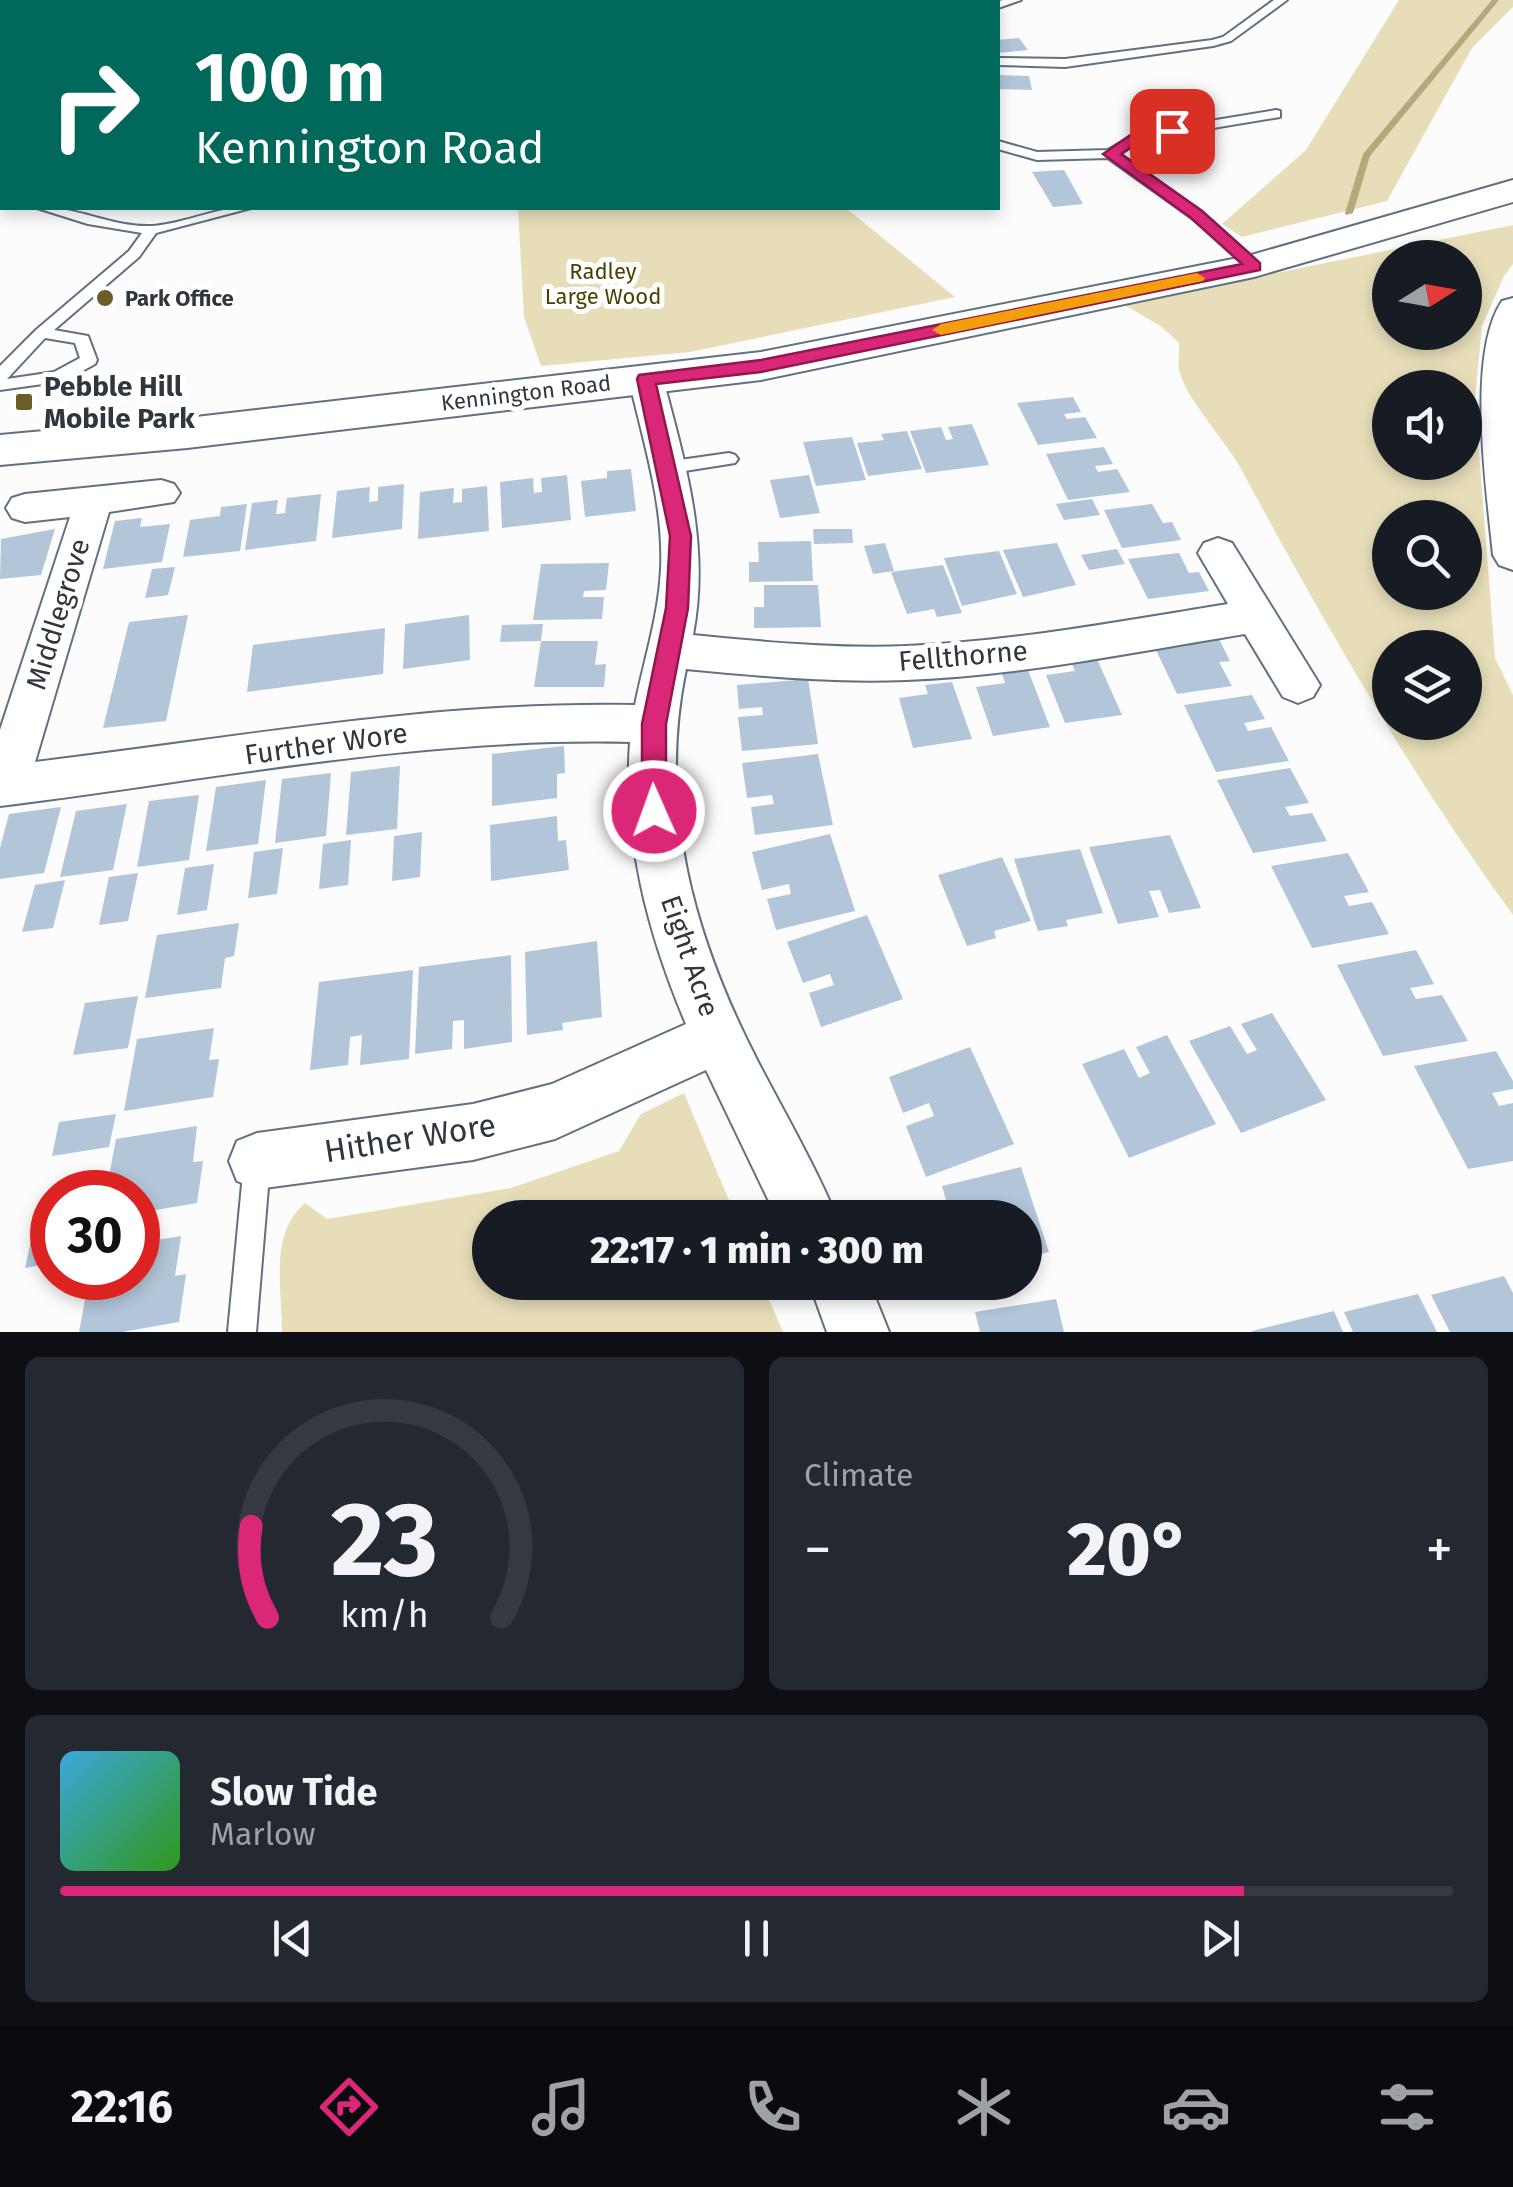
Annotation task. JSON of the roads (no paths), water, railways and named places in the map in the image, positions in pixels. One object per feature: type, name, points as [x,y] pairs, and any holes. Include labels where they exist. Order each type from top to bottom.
[{"type":"street","name":"Kennington Road","points":[[0,450],[187,433],[761,366],[1254,266],[1513,192]]},
{"type":"street","points":[[1513,308],[1503,341],[1499,437],[1513,555]]},
{"type":"street","name":"Eight Acre","points":[[646,379],[680,536],[681,570],[654,724],[656,842],[684,956],[718,1037],[799,1200]]},
{"type":"street","name":"Middlegrove","points":[[25,508],[161,493]]},
{"type":"street","name":"Middlegrove","points":[[3,786],[94,500]]},
{"type":"street","points":[[1218,552],[1298,685]]},
{"type":"street","name":"Fellthorne","points":[[670,650],[796,662],[907,663],[1025,652],[1255,616]]},
{"type":"street","name":"Further Wore","points":[[3,786],[460,725],[545,720],[654,724]]},
{"type":"street","name":"Hither Wore","points":[[257,1161],[473,1132],[555,1110],[718,1037]]},
{"type":"street","points":[[846,1300],[858,1332]]},
{"type":"lane","points":[[1000,62],[1065,62],[1213,43],[1226,39],[1281,0]]},
{"type":"lane","points":[[1000,146],[1037,156],[1111,154],[1138,137],[1276,114]]},
{"type":"lane","points":[[1111,154],[1197,215],[1254,266]]},
{"type":"lane","points":[[51,210],[150,230],[235,210]]},
{"type":"lane","points":[[0,376],[42,333],[134,254],[150,230]]},
{"type":"lane","points":[[0,385],[58,376],[89,360],[82,339],[42,333]]},
{"type":"lane","points":[[666,468],[729,459]]},
{"type":"lane","name":"Hither Wore","points":[[242,1332],[257,1161]]},
{"type":"waterway","points":[[1349,213],[1366,156],[1496,0]]},
{"type":"place","name":"Park Office","points":[[105,298]]},
{"type":"place","name":"Pebble Hill Mobile Park","points":[[24,402]]},
{"type":"park label","name":"Radley Large Wood","points":[[603,284]]}]
